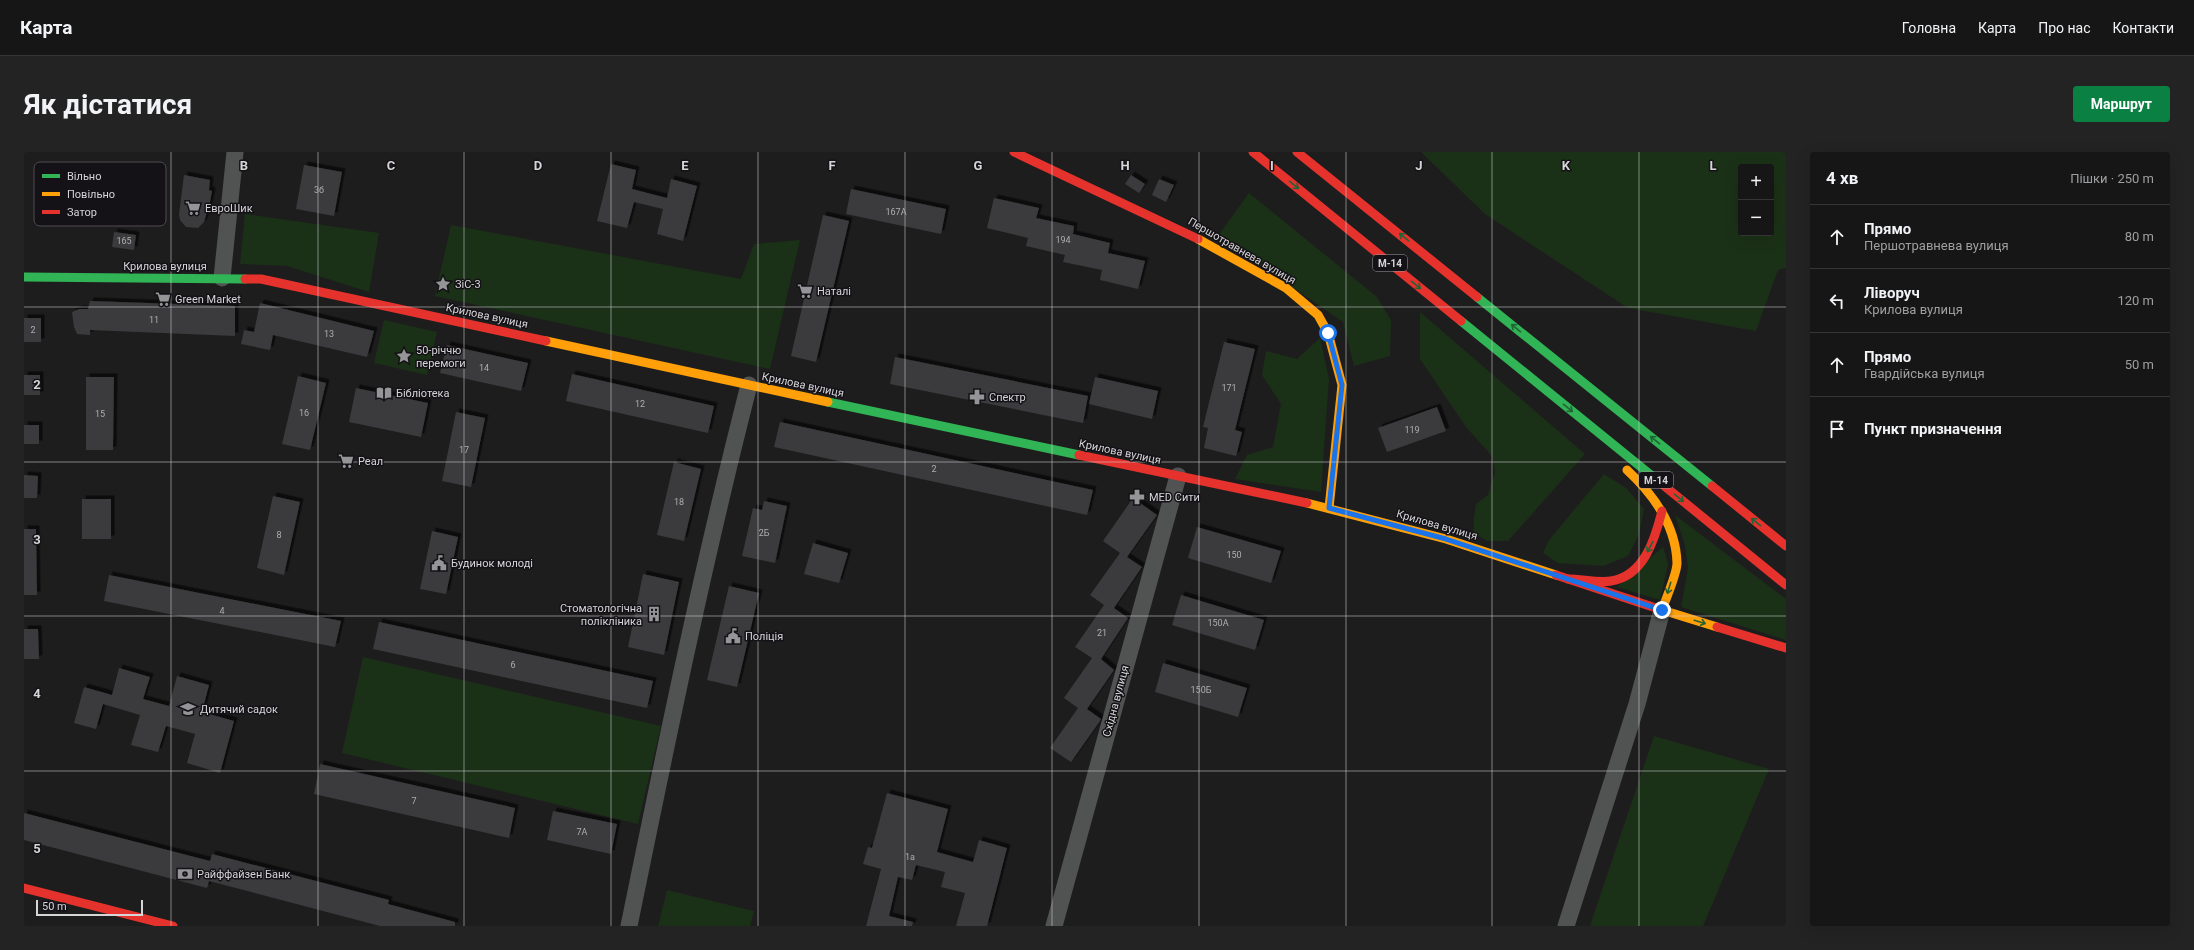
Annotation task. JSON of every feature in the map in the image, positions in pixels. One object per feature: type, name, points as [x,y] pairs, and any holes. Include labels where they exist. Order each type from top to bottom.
[{"type":"main road","name":"Першотравнева вулиця","points":[[1014,152],[1183,231],[1286,288],[1318,315],[1328,333],[1342,385],[1329,508]]},
{"type":"main road","name":"М-14","points":[[1253,152],[1786,585]]},
{"type":"main road","name":"М-14","points":[[1297,152],[1786,546]]},
{"type":"main road","name":"Крилова вулиця","points":[[24,278],[262,279],[749,385],[1329,508],[1446,539],[1662,610],[1786,648]]},
{"type":"main road","points":[[1527,374],[1558,412]]},
{"type":"main road","points":[[1618,463],[1637,479],[1662,511],[1671,533],[1677,564],[1662,610]]},
{"type":"main road","points":[[1568,579],[1612,581],[1628,574],[1641,562],[1651,548],[1658,530],[1662,511]]},
{"type":"main road","points":[[24,888],[173,926]]},
{"type":"street","points":[[222,278],[235,152]]},
{"type":"street","points":[[629,926],[680,675],[731,455],[749,385]]},
{"type":"street","name":"Східна вулиця","points":[[1054,926],[1178,476]]},
{"type":"street","points":[[1566,926],[1637,704],[1662,610]]},
{"type":"green space","points":[[1421,152],[1786,152],[1786,268],[1778,270],[1756,331],[1628,308],[1485,214]]},
{"type":"green space","points":[[1249,193],[1377,297],[1391,320],[1390,356],[1354,366],[1343,322],[1218,236]]},
{"type":"green space","points":[[245,214],[379,233],[369,292],[287,266],[240,264]]},
{"type":"green space","points":[[451,225],[741,279],[754,244],[800,240],[770,369],[435,296]]},
{"type":"green space","points":[[1420,312],[1585,454],[1508,541],[1487,541],[1474,533],[1476,504],[1488,495],[1495,472],[1492,456],[1466,427],[1420,359]]},
{"type":"green space","points":[[384,320],[437,332],[427,375],[374,363]]},
{"type":"green space","points":[[1320,338],[1329,379],[1321,492],[1235,479],[1247,455],[1273,447],[1281,404],[1262,375],[1266,351],[1297,359]]},
{"type":"green space","points":[[1604,474],[1626,488],[1644,509],[1639,534],[1628,556],[1603,566],[1558,563],[1543,553],[1549,540]]},
{"type":"green space","points":[[1675,515],[1786,599],[1786,640],[1681,607],[1688,568],[1685,545]]},
{"type":"green space","points":[[1663,547],[1668,564],[1660,600],[1617,587]]},
{"type":"green space","points":[[363,657],[661,726],[638,824],[342,753]]},
{"type":"green space","points":[[1654,736],[1769,769],[1703,926],[1590,926]]},
{"type":"green space","points":[[667,890],[754,911],[750,926],[658,926]]},
{"type":"building","points":[[611,164],[636,170],[632,189],[667,198],[671,179],[697,186],[683,241],[657,234],[663,209],[634,202],[627,228],[597,221]]},
{"type":"building","points":[[304,165],[342,172],[334,216],[296,209]]},
{"type":"building","name":"ЕвроШик","points":[[184,175],[210,180],[209,190],[212,191],[210,202],[204,222],[198,228],[186,227],[180,220],[179,214]]},
{"type":"building","points":[[1131,175],[1145,184],[1139,193],[1125,184]]},
{"type":"building","points":[[1159,179],[1174,185],[1166,202],[1152,195]]},
{"type":"building","points":[[851,189],[946,209],[941,234],[846,214]]},
{"type":"building","points":[[994,198],[1039,208],[1036,218],[1074,226],[1073,234],[1110,243],[1108,253],[1145,261],[1138,289],[1100,280],[1102,270],[1063,262],[1065,255],[1026,246],[1028,238],[987,228]]},
{"type":"building","points":[[823,215],[849,221],[816,362],[791,356]]},
{"type":"building","points":[[114,232],[136,235],[134,250],[112,247]]},
{"type":"building","points":[[90,301],[235,306],[235,336],[90,330],[90,335],[77,334],[74,327],[72,312],[79,309],[88,309]]},
{"type":"building","points":[[260,303],[374,331],[367,357],[273,335],[270,350],[241,344],[244,330],[254,332]]},
{"type":"building","points":[[24,318],[41,318],[41,342],[24,342]]},
{"type":"building","points":[[1224,342],[1255,349],[1235,430],[1242,432],[1236,456],[1204,448],[1208,428],[1203,427]]},
{"type":"building","points":[[447,345],[528,363],[521,391],[440,373]]},
{"type":"building","points":[[895,357],[1088,396],[1083,423],[890,384]]},
{"type":"building","points":[[572,374],[714,406],[708,433],[566,401]]},
{"type":"building","points":[[24,375],[40,375],[40,395],[24,395]]},
{"type":"building","points":[[298,376],[326,383],[310,450],[282,444]]},
{"type":"building","points":[[86,377],[114,377],[113,450],[86,450]]},
{"type":"building","points":[[1095,377],[1158,391],[1152,419],[1089,404]]},
{"type":"building","points":[[356,388],[428,403],[421,437],[349,422]]},
{"type":"building","points":[[1437,407],[1446,431],[1387,452],[1378,428]]},
{"type":"building","points":[[456,412],[485,418],[471,487],[442,481]]},
{"type":"building","points":[[780,422],[1093,490],[1087,515],[774,447]]},
{"type":"building","points":[[24,425],[39,425],[39,444],[24,444]]},
{"type":"building","points":[[674,462],[701,469],[684,541],[657,535]]},
{"type":"building","points":[[24,475],[38,476],[37,498],[24,498]]},
{"type":"building","points":[[273,496],[300,502],[284,575],[257,568]]},
{"type":"building","points":[[1133,498],[1157,515],[1127,557],[1142,567],[1114,608],[1128,618],[1101,659],[1114,670],[1087,709],[1101,719],[1071,762],[1050,748],[1078,708],[1064,698],[1092,658],[1075,647],[1104,605],[1090,595],[1120,553],[1103,541]]},
{"type":"building","points":[[82,499],[111,499],[111,539],[82,539]]},
{"type":"building","points":[[764,501],[787,506],[775,563],[742,556],[753,508],[762,510]]},
{"type":"building","points":[[1197,527],[1281,551],[1271,583],[1188,558]]},
{"type":"building","points":[[24,529],[36,529],[37,595],[24,595]]},
{"type":"building","name":"Будинок молоді","points":[[432,531],[458,537],[446,594],[420,589]]},
{"type":"building","points":[[813,543],[848,553],[839,583],[804,574]]},
{"type":"building","name":"Стоматологічна полікліника","points":[[643,574],[679,582],[664,655],[628,647]]},
{"type":"building","points":[[109,575],[341,621],[335,647],[104,601]]},
{"type":"building","name":"Поліція","points":[[729,586],[759,593],[737,687],[707,680]]},
{"type":"building","points":[[1181,595],[1264,620],[1255,650],[1172,625]]},
{"type":"building","points":[[379,622],[653,681],[647,708],[373,649]]},
{"type":"building","points":[[24,629],[38,629],[39,659],[24,659]]},
{"type":"building","points":[[1163,663],[1247,688],[1238,717],[1155,692]]},
{"type":"building","points":[[119,668],[150,677],[143,699],[169,706],[177,676],[209,685],[202,712],[234,721],[220,773],[187,763],[195,734],[166,726],[158,752],[131,745],[140,715],[103,704],[96,729],[74,723],[84,687],[112,695]]},
{"type":"building","points":[[320,764],[515,808],[509,838],[314,794]]},
{"type":"building","points":[[887,793],[948,809],[937,852],[973,862],[979,840],[1007,848],[987,926],[956,926],[965,893],[941,887],[945,872],[916,865],[912,880],[898,877],[889,916],[913,922],[912,926],[866,926],[881,869],[863,864],[868,847],[872,848]]},
{"type":"building","points":[[553,811],[617,824],[611,854],[547,840]]},
{"type":"building","points":[[24,813],[210,861],[212,854],[389,900],[388,904],[455,922],[455,926],[380,926],[209,881],[207,888],[24,840]]},
{"type":"traffic: fast","points":[[24,277],[245,279]]},
{"type":"traffic: fast","points":[[1477,297],[1712,486]]},
{"type":"traffic: fast","points":[[1461,321],[1657,480]]},
{"type":"traffic: fast","points":[[828,402],[1079,455]]},
{"type":"traffic: slow","points":[[1198,239],[1286,288],[1318,315],[1328,333],[1342,385],[1329,508]]},
{"type":"traffic: slow","points":[[546,341],[828,402]]},
{"type":"traffic: slow","points":[[1627,470],[1637,479],[1654,500],[1668,524],[1676,549],[1677,568],[1662,610],[1717,627]]},
{"type":"traffic: slow","points":[[1307,503],[1446,539],[1556,575]]},
{"type":"traffic: jam","points":[[1014,152],[1198,239]]},
{"type":"traffic: jam","points":[[1253,152],[1461,321]]},
{"type":"traffic: jam","points":[[1297,152],[1477,297]]},
{"type":"traffic: jam","points":[[245,279],[261,279],[546,341]]},
{"type":"traffic: jam","points":[[1079,455],[1307,503]]},
{"type":"traffic: jam","points":[[1657,480],[1786,585]]},
{"type":"traffic: jam","points":[[1712,486],[1786,546]]},
{"type":"traffic: jam","points":[[1568,579],[1600,582],[1611,581],[1622,578],[1632,572],[1646,555],[1656,533],[1662,511]]},
{"type":"traffic: jam","points":[[1556,575],[1662,610]]},
{"type":"traffic: jam","points":[[1717,627],[1786,648]]},
{"type":"traffic: jam","points":[[24,888],[173,926]]},
{"type":"place","name":"ЕвроШик","points":[[193,208]]},
{"type":"place","name":"ЗіС-3","points":[[443,284]]},
{"type":"place","name":"Наталі","points":[[805,291]]},
{"type":"place","name":"Green Market","points":[[163,299]]},
{"type":"place","name":"50-річчю перемоги","points":[[404,356]]},
{"type":"place","name":"Бібліотека","points":[[384,393]]},
{"type":"place","name":"Спектр","points":[[977,397]]},
{"type":"place","name":"Реал","points":[[346,461]]},
{"type":"place","name":"MED Сити","points":[[1137,497]]},
{"type":"place","name":"Будинок молоді","points":[[439,563]]},
{"type":"place","name":"Стоматологічна полікліника","points":[[654,614]]},
{"type":"place","name":"Поліція","points":[[733,636]]},
{"type":"place","name":"Дитячий садок","points":[[188,709]]},
{"type":"place","name":"Райффайзен Банк","points":[[185,874]]},
{"type":"route","points":[[1328,333],[1342,385],[1329,508],[1446,539],[1662,610]]}]
